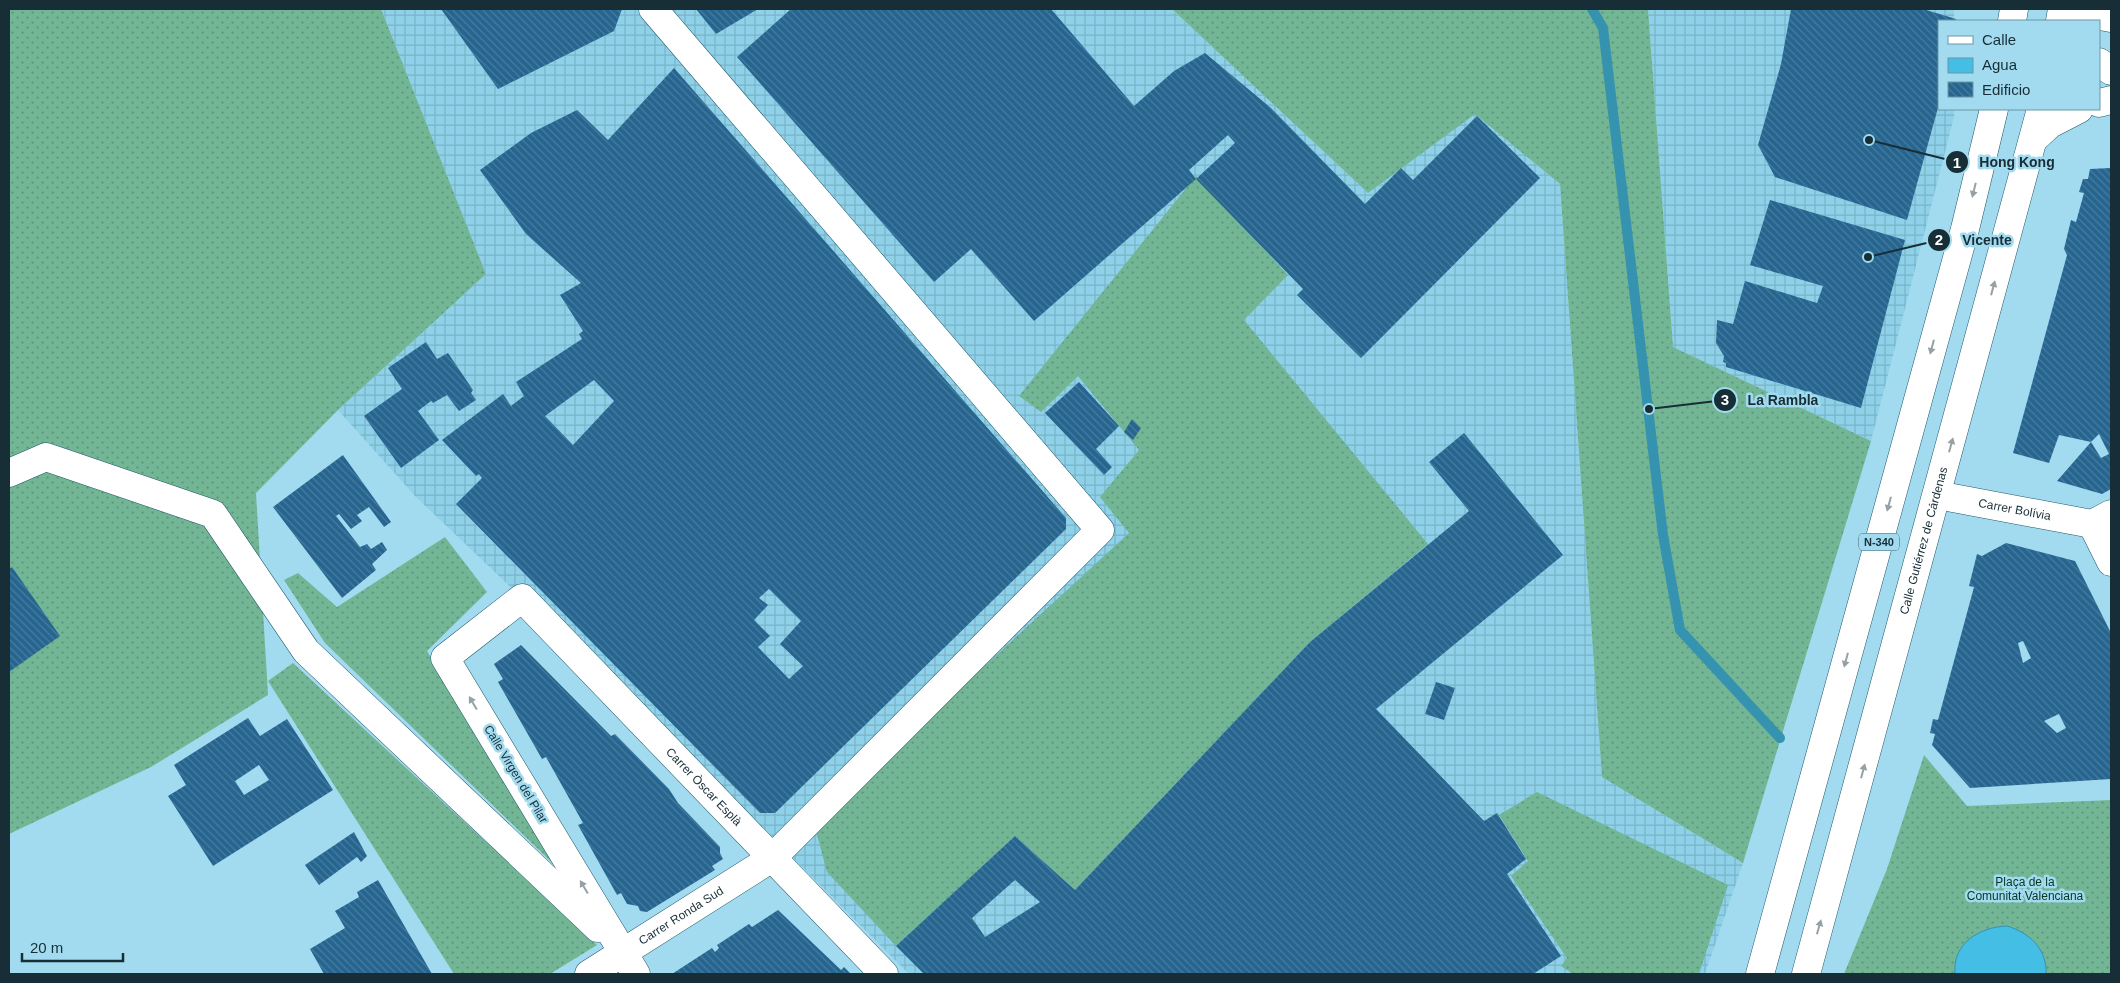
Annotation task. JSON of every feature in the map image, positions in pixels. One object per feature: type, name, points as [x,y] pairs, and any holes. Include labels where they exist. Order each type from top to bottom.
[{"type":"main road","name":"Carrer Ronda Sud","points":[[589,974],[630,964],[772,858],[1100,530],[653,9]]},
{"type":"main road","points":[[2076,20],[2089,14],[2111,18]]},
{"type":"main road","points":[[2100,63],[2111,72]]},
{"type":"main road","name":"N-340","points":[[1760,974],[1965,229],[1994,110]]},
{"type":"main road","name":"Calle Gutiérrez de Cárdenas","points":[[1806,974],[2035,138],[2041,110]]},
{"type":"main road","points":[[2035,138],[2050,124],[2077,110]]},
{"type":"main road","points":[[9,473],[46,457],[213,514],[306,651],[630,964]]},
{"type":"main road","name":"Carrer Bolívia","points":[[1937,495],[2102,519],[2111,562]]},
{"type":"main road","name":"Carrer Òscar Esplà","points":[[522,598],[884,974]]},
{"type":"main road","name":"Calle Virgen del Pilar","points":[[522,598],[445,658],[630,964]]},
{"type":"shaded area","points":[[381,9],[1172,9],[1368,193],[1475,113],[1560,184],[1602,777],[1743,863],[1705,974],[909,974],[753,818],[415,496],[338,410],[486,274]]},
{"type":"shaded area","points":[[1648,9],[1954,9],[1954,20],[1938,20],[1938,110],[1954,110],[1954,117],[1871,441],[1673,347]]},
{"type":"green space","points":[[9,9],[381,9],[486,274],[338,410],[256,493],[268,695],[151,767],[9,834]]},
{"type":"green space","points":[[1172,9],[1648,9],[1673,347],[1871,441],[1743,863],[1602,777],[1560,184],[1475,114],[1368,193]]},
{"type":"green space","points":[[1196,176],[1288,275],[1244,320],[1428,544],[1310,642],[1075,890],[1015,836],[896,946],[827,872],[814,823],[1129,533],[1100,497],[1139,450],[1078,376],[1041,412],[1019,396]]},
{"type":"green space","points":[[445,537],[487,592],[427,651],[567,877],[325,643],[284,580],[298,573],[337,607]]},
{"type":"green space","points":[[293,663],[597,945],[550,974],[454,974],[268,681]]},
{"type":"green space","name":"Plaça de la Comunitat Valenciana","points":[[1924,755],[1967,806],[2111,800],[2111,974],[1844,974],[1887,869]]},
{"type":"green space","points":[[1537,792],[1728,885],[1699,974],[1573,974],[1561,966],[1567,958],[1511,876],[1528,861],[1499,815]]},
{"type":"water","points":[[2007,926],[2023,933],[2035,943],[2044,957],[2046,974],[1955,974],[1955,963],[1963,945],[1978,933]]},
{"type":"building","points":[[441,9],[622,9],[614,31],[498,89]]},
{"type":"building","points":[[696,9],[758,9],[716,34]]},
{"type":"building","points":[[791,9],[1051,9],[1134,106],[1174,71],[1205,53],[1271,108],[1365,204],[1401,168],[1413,180],[1477,116],[1540,178],[1361,358],[1297,295],[1303,289],[1196,179],[1034,321],[971,249],[934,282],[737,57]],"holes":[[[1228,135],[1235,143],[1196,179],[1189,170]]]},
{"type":"building","points":[[1791,9],[1923,9],[1956,19],[1938,20],[1938,108],[1907,220],[1775,177],[1758,145],[1781,64]]},
{"type":"building","points":[[674,68],[1066,518],[1066,529],[775,813],[760,813],[456,504],[482,478],[479,474],[476,476],[442,440],[503,394],[511,406],[524,396],[516,382],[582,339],[579,334],[583,331],[560,295],[581,283],[526,234],[480,170],[531,133],[577,110],[608,140]],"holes":[[[594,380],[614,401],[573,445],[545,416]],[[769,589],[801,621],[780,644],[803,666],[789,679],[758,647],[770,636],[754,620],[768,605],[759,598]]]},
{"type":"building","points":[[2111,168],[2111,489],[2102,494],[2057,481],[2091,442],[2059,435],[2049,463],[2013,453],[2067,255],[2064,249],[2071,220],[2076,222],[2084,193],[2079,192],[2083,179],[2088,179],[2090,169]],"holes":[[[2099,434],[2109,454],[2101,458],[2091,442]]]},
{"type":"building","points":[[1770,200],[1905,240],[1861,408],[1726,367],[1726,363],[1723,362],[1724,356],[1716,343],[1717,320],[1733,324],[1745,281],[1817,303],[1823,286],[1750,265]]},
{"type":"building","points":[[426,342],[437,359],[448,353],[473,390],[471,393],[476,400],[459,411],[447,395],[433,403],[431,401],[418,411],[439,440],[401,468],[364,416],[402,389],[388,368]]},
{"type":"building","points":[[1079,382],[1119,426],[1096,449],[1112,467],[1104,475],[1045,413]]},
{"type":"building","points":[[1132,419],[1141,428],[1133,440],[1124,432]]},
{"type":"building","points":[[1464,433],[1563,555],[1376,709],[1484,821],[1497,813],[1526,859],[1507,874],[1561,956],[1533,974],[924,974],[896,946],[1015,836],[1075,890],[1310,642],[1469,511],[1429,462]],"holes":[[[1015,880],[1040,902],[985,937],[972,918]]]},
{"type":"building","points":[[343,455],[391,522],[384,527],[369,507],[357,515],[362,521],[351,529],[339,514],[336,516],[360,547],[367,544],[371,549],[382,542],[387,550],[372,564],[376,570],[342,598],[273,507]]},
{"type":"building","points":[[2006,543],[2075,561],[2111,633],[2111,779],[1970,788],[1932,745],[1935,734],[1930,733],[1933,719],[1938,720],[1974,587],[1969,586],[1977,554],[1982,556]],"holes":[[[2023,641],[2031,658],[2023,663],[2018,643]],[[2059,714],[2066,728],[2057,733],[2044,721]]]},
{"type":"building","points":[[12,567],[60,636],[9,672],[9,569]]},
{"type":"building","points":[[521,645],[611,736],[615,734],[669,789],[678,803],[720,847],[723,859],[712,866],[715,870],[647,912],[640,911],[638,906],[627,904],[621,893],[617,895],[578,825],[583,823],[546,757],[542,759],[498,682],[503,679],[494,664]]},
{"type":"building","points":[[1436,682],[1455,688],[1444,720],[1425,714]]},
{"type":"building","points":[[248,718],[260,736],[287,719],[333,790],[213,866],[168,796],[186,785],[174,765]],"holes":[[[259,765],[269,780],[244,795],[235,781]]]},
{"type":"building","points":[[354,832],[367,856],[361,862],[357,857],[319,885],[305,865]]},
{"type":"building","points":[[378,880],[432,974],[324,974],[310,949],[345,928],[335,911],[359,897],[357,892]]},
{"type":"building","points":[[778,910],[841,970],[844,967],[851,974],[672,974],[712,948],[715,952],[719,948],[717,945],[749,924],[752,927]]},
{"type":"waterway","points":[[1592,9],[1603,28],[1663,535],[1680,630],[1780,738]]},
{"type":"place","name":"Hong Kong","points":[[1869,140]]},
{"type":"place","name":"Vicente","points":[[1868,257]]},
{"type":"place","name":"La Rambla","points":[[1649,409]]}]
